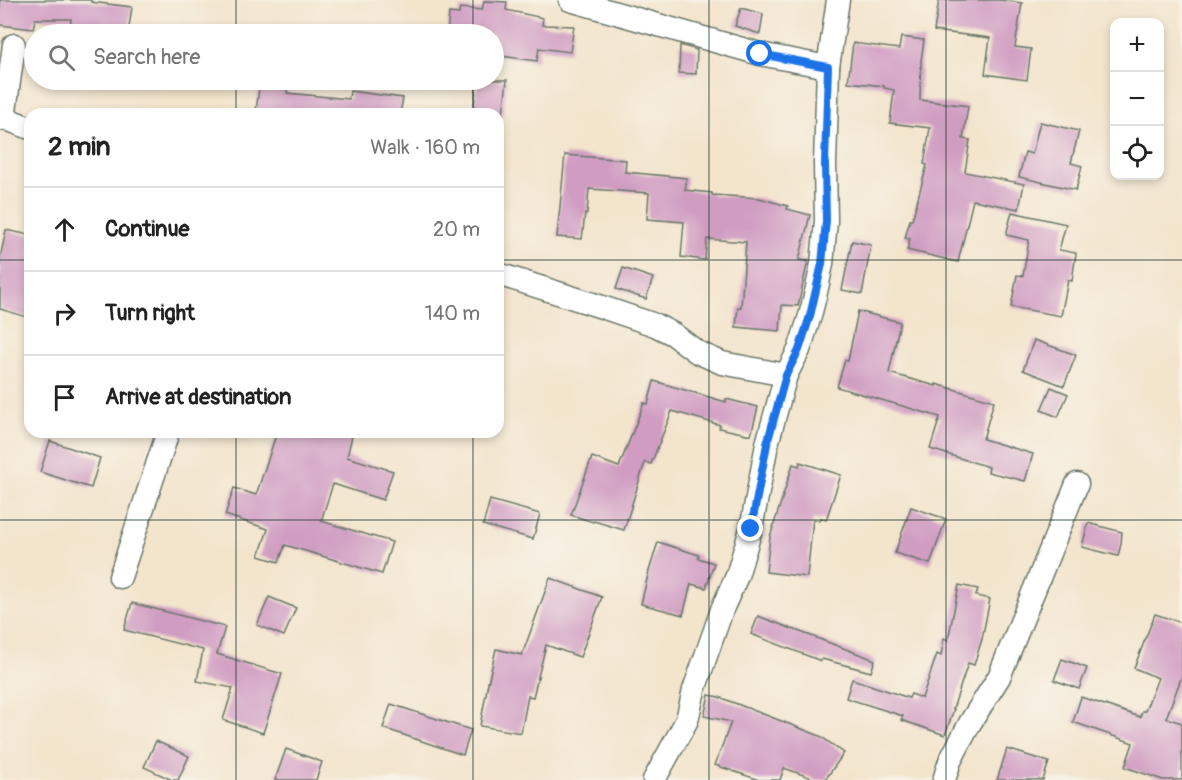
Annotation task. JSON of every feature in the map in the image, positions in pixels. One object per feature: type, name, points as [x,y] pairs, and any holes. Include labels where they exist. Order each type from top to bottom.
[{"type":"street","points":[[570,0],[760,54],[828,67]]},
{"type":"street","points":[[654,780],[687,720],[694,690],[723,607],[737,576],[751,529],[767,444],[786,375],[799,350],[810,316],[822,264],[826,221],[828,67],[838,0]]},
{"type":"street","points":[[14,45],[2,119],[24,126]]},
{"type":"street","points":[[504,276],[655,325],[673,334],[697,352],[722,363],[786,375]]},
{"type":"street","points":[[120,577],[166,438]]},
{"type":"street","points":[[944,780],[950,761],[970,723],[999,676],[1077,484]]},
{"type":"building","points":[[0,0],[91,0],[91,2],[132,7],[129,24],[71,24],[71,19],[35,19],[34,24],[24,24],[24,28],[0,25]]},
{"type":"building","points":[[939,0],[999,0],[1022,3],[1015,47],[1031,49],[1027,80],[985,74],[990,38],[934,31]]},
{"type":"building","points":[[484,1],[507,2],[506,10],[543,18],[542,25],[574,26],[570,52],[539,48],[537,61],[504,56],[504,24],[448,24],[449,13],[459,14],[460,8],[482,10]]},
{"type":"building","points":[[741,8],[763,14],[760,34],[735,26]]},
{"type":"building","points":[[901,37],[924,40],[920,100],[968,106],[963,139],[970,140],[965,172],[1024,184],[1019,209],[973,200],[958,262],[907,250],[910,239],[905,238],[927,165],[924,164],[930,128],[890,123],[894,90],[884,88],[884,86],[848,82],[853,43],[899,49]]},
{"type":"building","points":[[680,45],[697,50],[696,74],[679,73]]},
{"type":"building","points":[[504,80],[507,80],[504,108],[474,108],[476,90],[504,90]]},
{"type":"building","points":[[259,90],[287,90],[287,93],[349,99],[350,91],[403,98],[401,108],[256,108]]},
{"type":"building","points":[[1040,122],[1079,131],[1071,163],[1082,166],[1076,190],[1019,177],[1025,152],[1032,154]]},
{"type":"building","points":[[565,155],[626,160],[625,172],[687,178],[685,190],[712,193],[712,195],[759,198],[810,215],[799,260],[808,261],[798,306],[782,305],[780,331],[736,327],[738,307],[741,307],[746,242],[707,239],[705,260],[681,257],[684,222],[647,219],[649,193],[589,189],[582,239],[557,237]]},
{"type":"building","points":[[1012,212],[1066,224],[1059,250],[1076,253],[1072,281],[1068,280],[1061,316],[1011,307],[1017,275],[1023,276],[1029,240],[1006,235]]},
{"type":"building","points":[[6,230],[24,234],[24,316],[0,309],[0,258]]},
{"type":"building","points":[[852,241],[871,245],[862,294],[842,290]]},
{"type":"building","points":[[623,268],[653,278],[646,299],[616,289]]},
{"type":"building","points":[[858,311],[900,322],[889,373],[994,401],[983,439],[1033,454],[1025,481],[988,472],[989,467],[930,449],[940,417],[837,387],[845,360],[848,361]]},
{"type":"building","points":[[1034,340],[1076,355],[1064,386],[1023,370]]},
{"type":"building","points":[[654,381],[726,402],[726,399],[758,407],[751,435],[719,428],[720,425],[672,411],[651,464],[645,462],[624,530],[571,515],[592,457],[619,467],[644,403],[648,404]]},
{"type":"building","points":[[1051,387],[1068,394],[1058,417],[1041,410]]},
{"type":"building","points":[[275,438],[352,438],[347,457],[393,471],[383,500],[333,484],[321,521],[392,542],[382,574],[285,545],[279,562],[259,556],[268,529],[225,515],[234,488],[256,495]]},
{"type":"building","points":[[50,441],[100,458],[91,488],[40,472]]},
{"type":"building","points":[[800,462],[841,475],[826,520],[813,519],[807,577],[766,572],[770,537],[793,464],[799,466]]},
{"type":"building","points":[[490,500],[540,514],[533,539],[483,525]]},
{"type":"building","points":[[911,507],[946,519],[930,564],[895,553]]},
{"type":"building","points":[[1088,523],[1122,532],[1118,556],[1082,547]]},
{"type":"building","points":[[658,542],[699,555],[698,558],[714,563],[706,588],[691,584],[683,615],[641,604]]},
{"type":"building","points":[[550,578],[602,597],[580,657],[546,645],[533,697],[528,696],[521,733],[480,726],[496,649],[522,655]]},
{"type":"building","points":[[959,585],[978,589],[976,596],[990,599],[974,665],[968,663],[945,735],[901,720],[903,716],[846,698],[852,679],[909,698],[911,694],[922,698],[937,654],[941,656],[944,638],[948,640]]},
{"type":"building","points":[[269,597],[296,608],[284,636],[257,625]]},
{"type":"building","points":[[132,603],[225,627],[217,654],[282,674],[263,733],[223,720],[233,688],[197,681],[203,650],[124,630]]},
{"type":"building","points":[[1155,614],[1182,623],[1182,676],[1166,718],[1182,723],[1182,780],[1163,780],[1125,767],[1133,743],[1073,722],[1081,697],[1140,717],[1142,711],[1145,711],[1158,678],[1134,668]]},
{"type":"building","points":[[758,616],[875,660],[871,672],[822,659],[821,661],[751,634]]},
{"type":"building","points":[[1062,659],[1087,668],[1079,689],[1054,680]]},
{"type":"building","points":[[709,695],[820,736],[844,753],[825,780],[817,780],[784,768],[780,780],[759,780],[715,765],[731,722],[704,716]]},
{"type":"building","points":[[391,704],[471,730],[463,755],[383,728]]},
{"type":"building","points":[[156,741],[189,756],[178,780],[172,780],[144,767]]},
{"type":"building","points":[[286,749],[322,762],[316,780],[275,780]]},
{"type":"building","points":[[1007,749],[1049,762],[1043,780],[997,780]]},
{"type":"route","points":[[751,529],[767,444],[786,375],[799,350],[810,316],[822,264],[826,221],[828,67],[760,54]]}]
